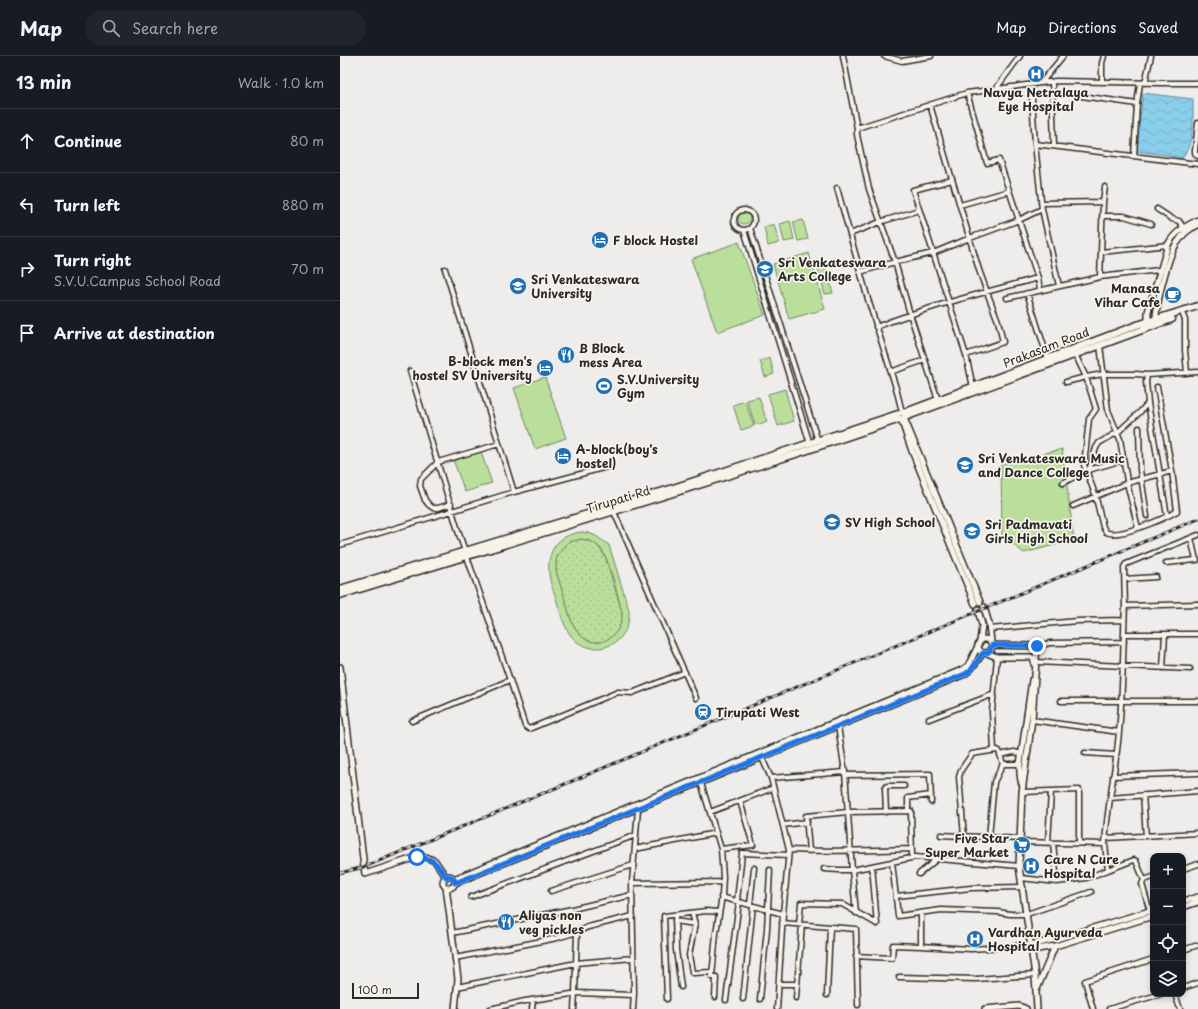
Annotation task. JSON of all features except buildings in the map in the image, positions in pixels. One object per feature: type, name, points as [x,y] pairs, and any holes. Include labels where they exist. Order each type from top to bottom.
[{"type":"main road","name":"Prakasam Road","points":[[902,416],[938,400],[1048,359],[1198,306]]},
{"type":"main road","name":"Prakasam Road","points":[[1156,321],[1198,310]]},
{"type":"main road","name":"Prakasam Road","points":[[902,416],[1100,345],[1148,324]]},
{"type":"main road","name":"Tirupati Rd","points":[[819,444],[902,416]]},
{"type":"main road","name":"Tirupati Rd","points":[[340,595],[466,553],[670,492],[811,446],[891,422],[902,416]]},
{"type":"main road","name":"Tirupati Rd","points":[[340,589],[614,512],[670,492]]},
{"type":"street","points":[[843,56],[857,128],[857,135],[869,189],[938,400]]},
{"type":"street","points":[[884,56],[902,62],[931,56]]},
{"type":"street","points":[[995,90],[1020,56]]},
{"type":"street","points":[[1041,83],[1063,56]]},
{"type":"street","points":[[1102,82],[1102,63],[1104,56]]},
{"type":"street","points":[[1145,83],[1151,56]]},
{"type":"street","points":[[857,128],[967,93],[1031,84],[1052,82],[1198,83]]},
{"type":"street","points":[[1052,82],[1054,146]]},
{"type":"street","points":[[1134,156],[1137,104],[1140,83]]},
{"type":"street","points":[[1031,84],[1041,203],[1059,286]]},
{"type":"street","points":[[967,93],[987,163],[999,160],[1038,278],[1040,290]]},
{"type":"street","points":[[1082,96],[1137,104]]},
{"type":"street","points":[[930,105],[970,238],[998,321],[1003,342],[966,354]]},
{"type":"street","points":[[1198,124],[1195,153],[1198,156]]},
{"type":"street","points":[[1035,144],[1198,164]]},
{"type":"street","points":[[952,180],[913,190],[966,354],[973,387]]},
{"type":"street","points":[[1100,276],[1104,187]]},
{"type":"street","points":[[837,188],[890,372],[904,428],[975,604]]},
{"type":"street","points":[[960,206],[1009,191]]},
{"type":"street","points":[[1041,203],[1103,202]]},
{"type":"street","points":[[747,209],[753,214],[755,222],[750,228],[744,230],[737,227],[734,221],[735,215],[741,210],[747,209]]},
{"type":"street","points":[[860,272],[933,253],[1019,220],[1042,209]]},
{"type":"street","points":[[1157,209],[1172,219],[1179,221],[1183,227]]},
{"type":"street","points":[[850,234],[880,222],[919,210]]},
{"type":"street","points":[[1102,216],[1124,216],[1151,224]]},
{"type":"street","points":[[1148,324],[1148,312],[1159,270],[1168,245],[1172,238],[1183,227],[1198,220]]},
{"type":"street","points":[[1156,321],[1157,307],[1165,276],[1176,244],[1188,229],[1198,225]]},
{"type":"street","points":[[750,228],[819,444]]},
{"type":"street","points":[[744,230],[811,446]]},
{"type":"street","points":[[1101,252],[1168,245]]},
{"type":"street","points":[[446,269],[514,492]]},
{"type":"street","points":[[1007,298],[1100,276],[1159,270]]},
{"type":"street","points":[[876,327],[948,302],[1038,278]]},
{"type":"street","points":[[1027,293],[1048,359]]},
{"type":"street","points":[[1183,315],[1185,320],[1187,373]]},
{"type":"street","points":[[1100,345],[1108,410],[1120,438],[1127,483],[1138,528]]},
{"type":"street","points":[[1074,354],[1086,376],[1096,409],[1089,419],[1084,463],[1105,531],[1114,533],[1134,530],[1176,512],[1177,510],[1158,388]]},
{"type":"street","points":[[890,372],[925,360]]},
{"type":"street","points":[[410,371],[466,553],[525,726],[529,729],[618,692],[632,693],[685,672]]},
{"type":"street","points":[[1066,382],[1086,376],[1103,374],[1147,375],[1198,372]]},
{"type":"street","points":[[1147,375],[1146,382],[1148,403],[1167,516]]},
{"type":"street","points":[[1087,471],[1099,444],[1118,432],[1148,403]]},
{"type":"street","points":[[902,416],[980,602]]},
{"type":"street","points":[[891,422],[904,428]]},
{"type":"street","points":[[1139,428],[1142,479],[1147,516]]},
{"type":"street","points":[[451,504],[438,508],[433,508],[429,505],[425,500],[420,486],[421,479],[438,462],[499,444]]},
{"type":"street","points":[[1063,483],[1087,471],[1124,460]]},
{"type":"street","points":[[340,545],[514,492],[610,466]]},
{"type":"street","points":[[1073,506],[1127,483],[1172,471]]},
{"type":"street","points":[[614,512],[696,698]]},
{"type":"street","points":[[1108,870],[1105,844],[1119,732],[1124,642],[1124,567],[1126,564],[1198,535]]},
{"type":"street","points":[[1166,563],[1197,560],[1191,538]]},
{"type":"street","points":[[1124,579],[1156,577]]},
{"type":"street","points":[[1125,606],[1198,604]]},
{"type":"street","points":[[455,881],[701,783],[965,674],[971,670],[985,653],[991,649],[990,629],[984,607]]},
{"type":"street","points":[[978,610],[982,625],[979,650],[997,657],[1027,656],[1034,659],[1020,764],[1021,781],[1023,786]]},
{"type":"street","points":[[990,629],[1077,621],[1124,620]]},
{"type":"street","points":[[1124,634],[1198,634]]},
{"type":"street","points":[[1163,668],[1165,634]]},
{"type":"street","points":[[446,887],[453,887],[455,881],[962,670],[968,666],[979,644],[985,640],[991,644],[1037,646],[1050,643],[1124,642]]},
{"type":"street","points":[[1037,646],[1032,720],[1026,772],[1022,792],[1019,866],[1035,975],[1037,1009]]},
{"type":"street","points":[[994,750],[992,712],[997,657]]},
{"type":"street","points":[[1036,662],[1190,669]]},
{"type":"street","points":[[340,666],[365,874],[417,857],[426,857],[435,862],[446,877]]},
{"type":"street","points":[[412,721],[510,680]]},
{"type":"street","points":[[929,718],[994,694]]},
{"type":"street","points":[[1061,701],[1198,701]]},
{"type":"street","points":[[1032,720],[1119,732]]},
{"type":"street","points":[[838,726],[845,774],[856,913]]},
{"type":"street","points":[[964,836],[959,777],[960,772],[972,754],[998,750],[1003,764],[994,782],[989,837]]},
{"type":"street","points":[[1000,756],[1014,752],[1022,754]]},
{"type":"street","points":[[1085,753],[1116,755]]},
{"type":"street","points":[[762,758],[771,778],[789,852],[782,923],[777,1009]]},
{"type":"street","points":[[1003,764],[1020,764]]},
{"type":"street","points":[[1113,776],[1198,772]]},
{"type":"street","points":[[771,778],[845,774],[930,774],[931,802]]},
{"type":"street","points":[[701,783],[721,850],[721,897],[712,972],[712,977],[716,977],[715,997]]},
{"type":"street","points":[[886,812],[885,788],[887,786],[904,786]]},
{"type":"street","points":[[710,812],[773,788]]},
{"type":"street","points":[[1022,792],[1079,790],[1079,843]]},
{"type":"street","points":[[1048,843],[1051,791]]},
{"type":"street","points":[[1110,798],[1198,791]]},
{"type":"street","points":[[912,858],[911,811],[908,811],[908,798],[931,795]]},
{"type":"street","points":[[1143,795],[1146,836]]},
{"type":"street","points":[[721,850],[753,845],[740,801]]},
{"type":"street","points":[[633,1009],[632,883],[638,808]]},
{"type":"street","points":[[809,851],[806,816],[848,812],[908,811]]},
{"type":"street","points":[[783,825],[807,822]]},
{"type":"street","points":[[635,849],[716,833]]},
{"type":"street","points":[[1106,838],[1198,833]]},
{"type":"street","points":[[471,898],[636,835]]},
{"type":"street","points":[[941,835],[989,837],[1048,843],[1105,844]]},
{"type":"street","points":[[1053,843],[1057,882]]},
{"type":"street","points":[[726,1000],[738,902],[742,853],[912,849]]},
{"type":"street","points":[[824,869],[852,870],[916,857],[1019,866]]},
{"type":"street","points":[[919,874],[937,859]]},
{"type":"street","points":[[1021,878],[1057,882],[1086,878],[1134,860],[1136,861],[1144,880],[1142,887],[1150,908]]},
{"type":"street","points":[[892,862],[898,916],[941,910],[1027,914],[1091,892]]},
{"type":"street","points":[[1186,868],[1198,864]]},
{"type":"street","points":[[551,891],[634,865]]},
{"type":"street","points":[[796,998],[801,903],[842,904],[877,924],[872,866]]},
{"type":"street","points":[[743,999],[754,868]]},
{"type":"street","points":[[760,999],[770,870]]},
{"type":"street","points":[[446,877],[450,876],[455,881]]},
{"type":"street","points":[[446,877],[443,884],[446,887],[458,979],[455,1009]]},
{"type":"street","points":[[1144,880],[1150,878]]},
{"type":"street","points":[[632,883],[722,882]]},
{"type":"street","points":[[896,896],[971,888],[1023,887]]},
{"type":"street","points":[[452,933],[572,909],[632,895]]},
{"type":"street","points":[[721,897],[783,914]]},
{"type":"street","points":[[1186,900],[1198,897]]},
{"type":"street","points":[[1186,906],[1198,902]]},
{"type":"street","points":[[667,998],[664,916],[706,911],[719,912]]},
{"type":"street","points":[[692,913],[695,924],[689,953],[692,972],[712,972]]},
{"type":"street","points":[[921,913],[921,946]]},
{"type":"street","points":[[856,956],[892,958],[893,945],[971,949],[1055,946],[1150,914]]},
{"type":"street","points":[[1031,948],[1056,939],[1150,914]]},
{"type":"street","points":[[675,915],[676,950],[681,987]]},
{"type":"street","points":[[455,958],[550,939],[577,932],[588,927],[633,916]]},
{"type":"street","points":[[675,921],[695,924]]},
{"type":"street","points":[[782,923],[856,929],[858,1005]]},
{"type":"street","points":[[827,995],[830,927]]},
{"type":"street","points":[[574,1009],[577,932]]},
{"type":"street","points":[[1186,949],[1198,945]]},
{"type":"street","points":[[1036,990],[1055,946]]},
{"type":"street","points":[[457,987],[576,963],[633,958]]},
{"type":"street","points":[[1093,1009],[1085,981],[1150,961]]},
{"type":"street","points":[[899,977],[976,979],[1035,975]]},
{"type":"street","points":[[1186,987],[1198,983]]},
{"type":"street","points":[[779,984],[797,984]]},
{"type":"street","points":[[490,1009],[575,993],[634,995]]},
{"type":"street","points":[[1109,1009],[1151,997]]},
{"type":"street","points":[[1176,997],[1180,1009]]},
{"type":"street","points":[[532,1009],[533,1000]]},
{"type":"street","points":[[985,1009],[1019,1006],[1026,1009]]},
{"type":"green space","points":[[742,212],[746,212],[750,218],[746,224],[742,224],[738,220],[738,216]]},
{"type":"green space","points":[[803,220],[808,239],[798,241],[793,222]]},
{"type":"green space","points":[[790,221],[794,240],[784,242],[780,224]]},
{"type":"green space","points":[[774,224],[779,243],[768,246],[764,227]]},
{"type":"green space","points":[[739,242],[765,315],[717,332],[691,259]]},
{"type":"green space","points":[[809,253],[825,309],[789,319],[773,264]]},
{"type":"green space","points":[[824,261],[827,275],[820,277],[816,263]]},
{"type":"green space","points":[[829,278],[833,293],[825,294],[821,280]]},
{"type":"green space","points":[[770,358],[774,374],[765,377],[760,361]]},
{"type":"green space","points":[[545,377],[566,438],[535,449],[514,388]]},
{"type":"green space","points":[[785,389],[794,421],[778,426],[768,394]]},
{"type":"green space","points":[[759,397],[767,422],[755,425],[747,400]]},
{"type":"green space","points":[[745,401],[754,426],[741,430],[733,405]]},
{"type":"green space","points":[[479,447],[492,483],[465,492],[452,457]]},
{"type":"green space","points":[[1062,449],[1074,540],[1024,553],[1002,536],[1001,464]]},
{"type":"green space","points":[[581,532],[589,533],[609,545],[629,610],[629,619],[625,632],[616,642],[601,648],[586,647],[573,638],[564,623],[551,585],[549,564],[552,550],[556,544],[566,536]],"holes":[[[584,539],[592,542],[601,549],[604,554],[613,578],[622,612],[619,628],[614,635],[601,642],[594,642],[586,639],[576,630],[572,623],[556,571],[556,560],[565,545],[569,542]]]},
{"type":"green space","points":[[581,539],[597,545],[605,556],[622,612],[619,628],[614,635],[601,642],[594,642],[586,639],[576,630],[572,623],[556,571],[556,560],[565,545],[569,542]]},
{"type":"water","points":[[1143,93],[1193,99],[1191,138],[1182,158],[1136,151]]},
{"type":"railway","points":[[340,873],[364,867],[546,792],[1198,519]]},
{"type":"place","name":"Navya Netralaya Eye Hospital","points":[[1036,74]]},
{"type":"place","name":"F block Hostel","points":[[600,240]]},
{"type":"place","name":"Sri Venkateswara Arts College","points":[[765,269]]},
{"type":"place","name":"Sri Venkateswara University","points":[[518,286]]},
{"type":"place","name":"Manasa Vihar Cafe","points":[[1173,295]]},
{"type":"place","name":"B Block mess Area","points":[[566,355]]},
{"type":"place","name":"B-block men's hostel SV University","points":[[545,368]]},
{"type":"place","name":"S.V.University Gym","points":[[604,386]]},
{"type":"place","name":"A-block(boy's hostel)","points":[[563,456]]},
{"type":"place","name":"Sri Venkateswara Music and Dance College","points":[[965,465]]},
{"type":"place","name":"SV High School","points":[[832,522]]},
{"type":"place","name":"Sri Padmavati Girls High School","points":[[972,531]]},
{"type":"place","name":"Tirupati West","points":[[703,712]]},
{"type":"place","name":"Five Star Super Market","points":[[1022,845]]},
{"type":"place","name":"Care N Cure Hospital","points":[[1031,866]]},
{"type":"place","name":"Aliyas non veg pickles","points":[[506,922]]},
{"type":"place","name":"Vardhan Ayurveda Hospital","points":[[975,939]]},
{"type":"route","points":[[417,857],[426,857],[435,862],[446,877],[452,877],[455,883],[965,674],[971,670],[983,653],[990,651],[992,645],[1037,646]]}]
